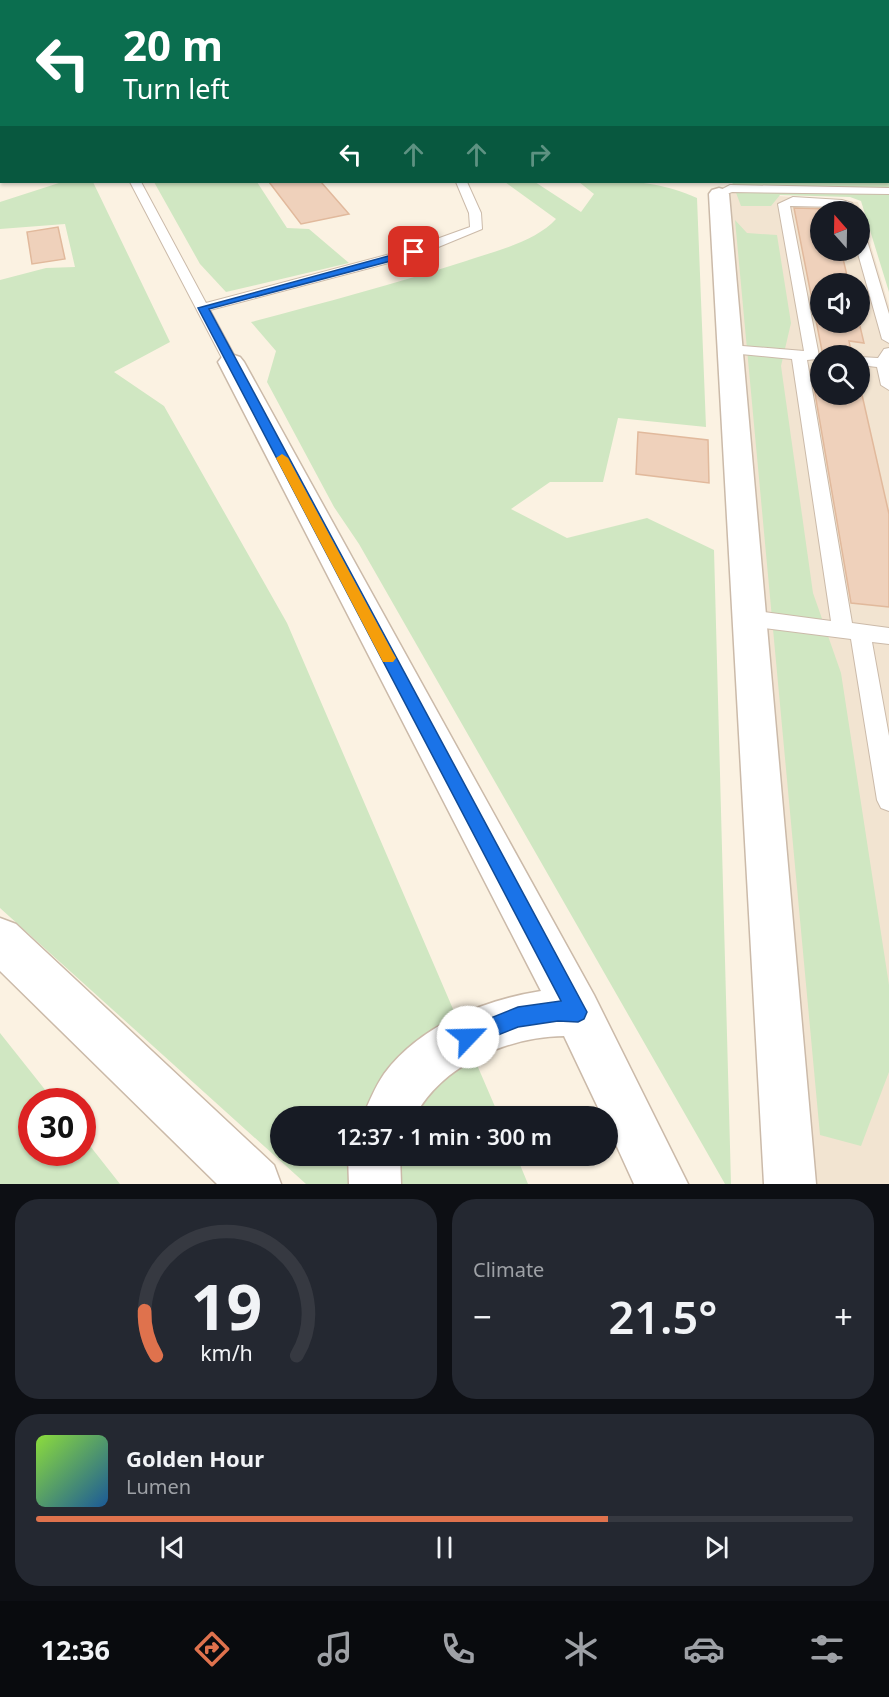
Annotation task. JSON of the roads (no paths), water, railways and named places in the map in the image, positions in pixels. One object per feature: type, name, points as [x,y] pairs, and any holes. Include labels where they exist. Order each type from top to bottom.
[{"type":"street","points":[[719,194],[790,1184]]},
{"type":"street","points":[[231,363],[578,1012],[662,1184]]},
{"type":"street","points":[[0,940],[255,1184]]},
{"type":"street","points":[[392,1106],[395,1099],[418,1073],[450,1046],[518,1017],[558,1011],[578,1012]]},
{"type":"street","points":[[374,1166],[375,1184]]},
{"type":"lane","points":[[136,183],[231,363]]},
{"type":"lane","points":[[203,308],[414,252],[476,229],[476,213],[461,183]]},
{"type":"lane","points":[[719,194],[730,188],[843,189],[889,192]]},
{"type":"lane","points":[[843,189],[847,201]]},
{"type":"lane","points":[[730,349],[810,356],[784,204],[793,201],[810,203]]},
{"type":"lane","points":[[867,261],[889,339]]},
{"type":"lane","points":[[870,360],[886,358],[889,385]]},
{"type":"lane","points":[[817,405],[851,632],[889,800]]},
{"type":"lane","points":[[749,618],[889,636]]}]
